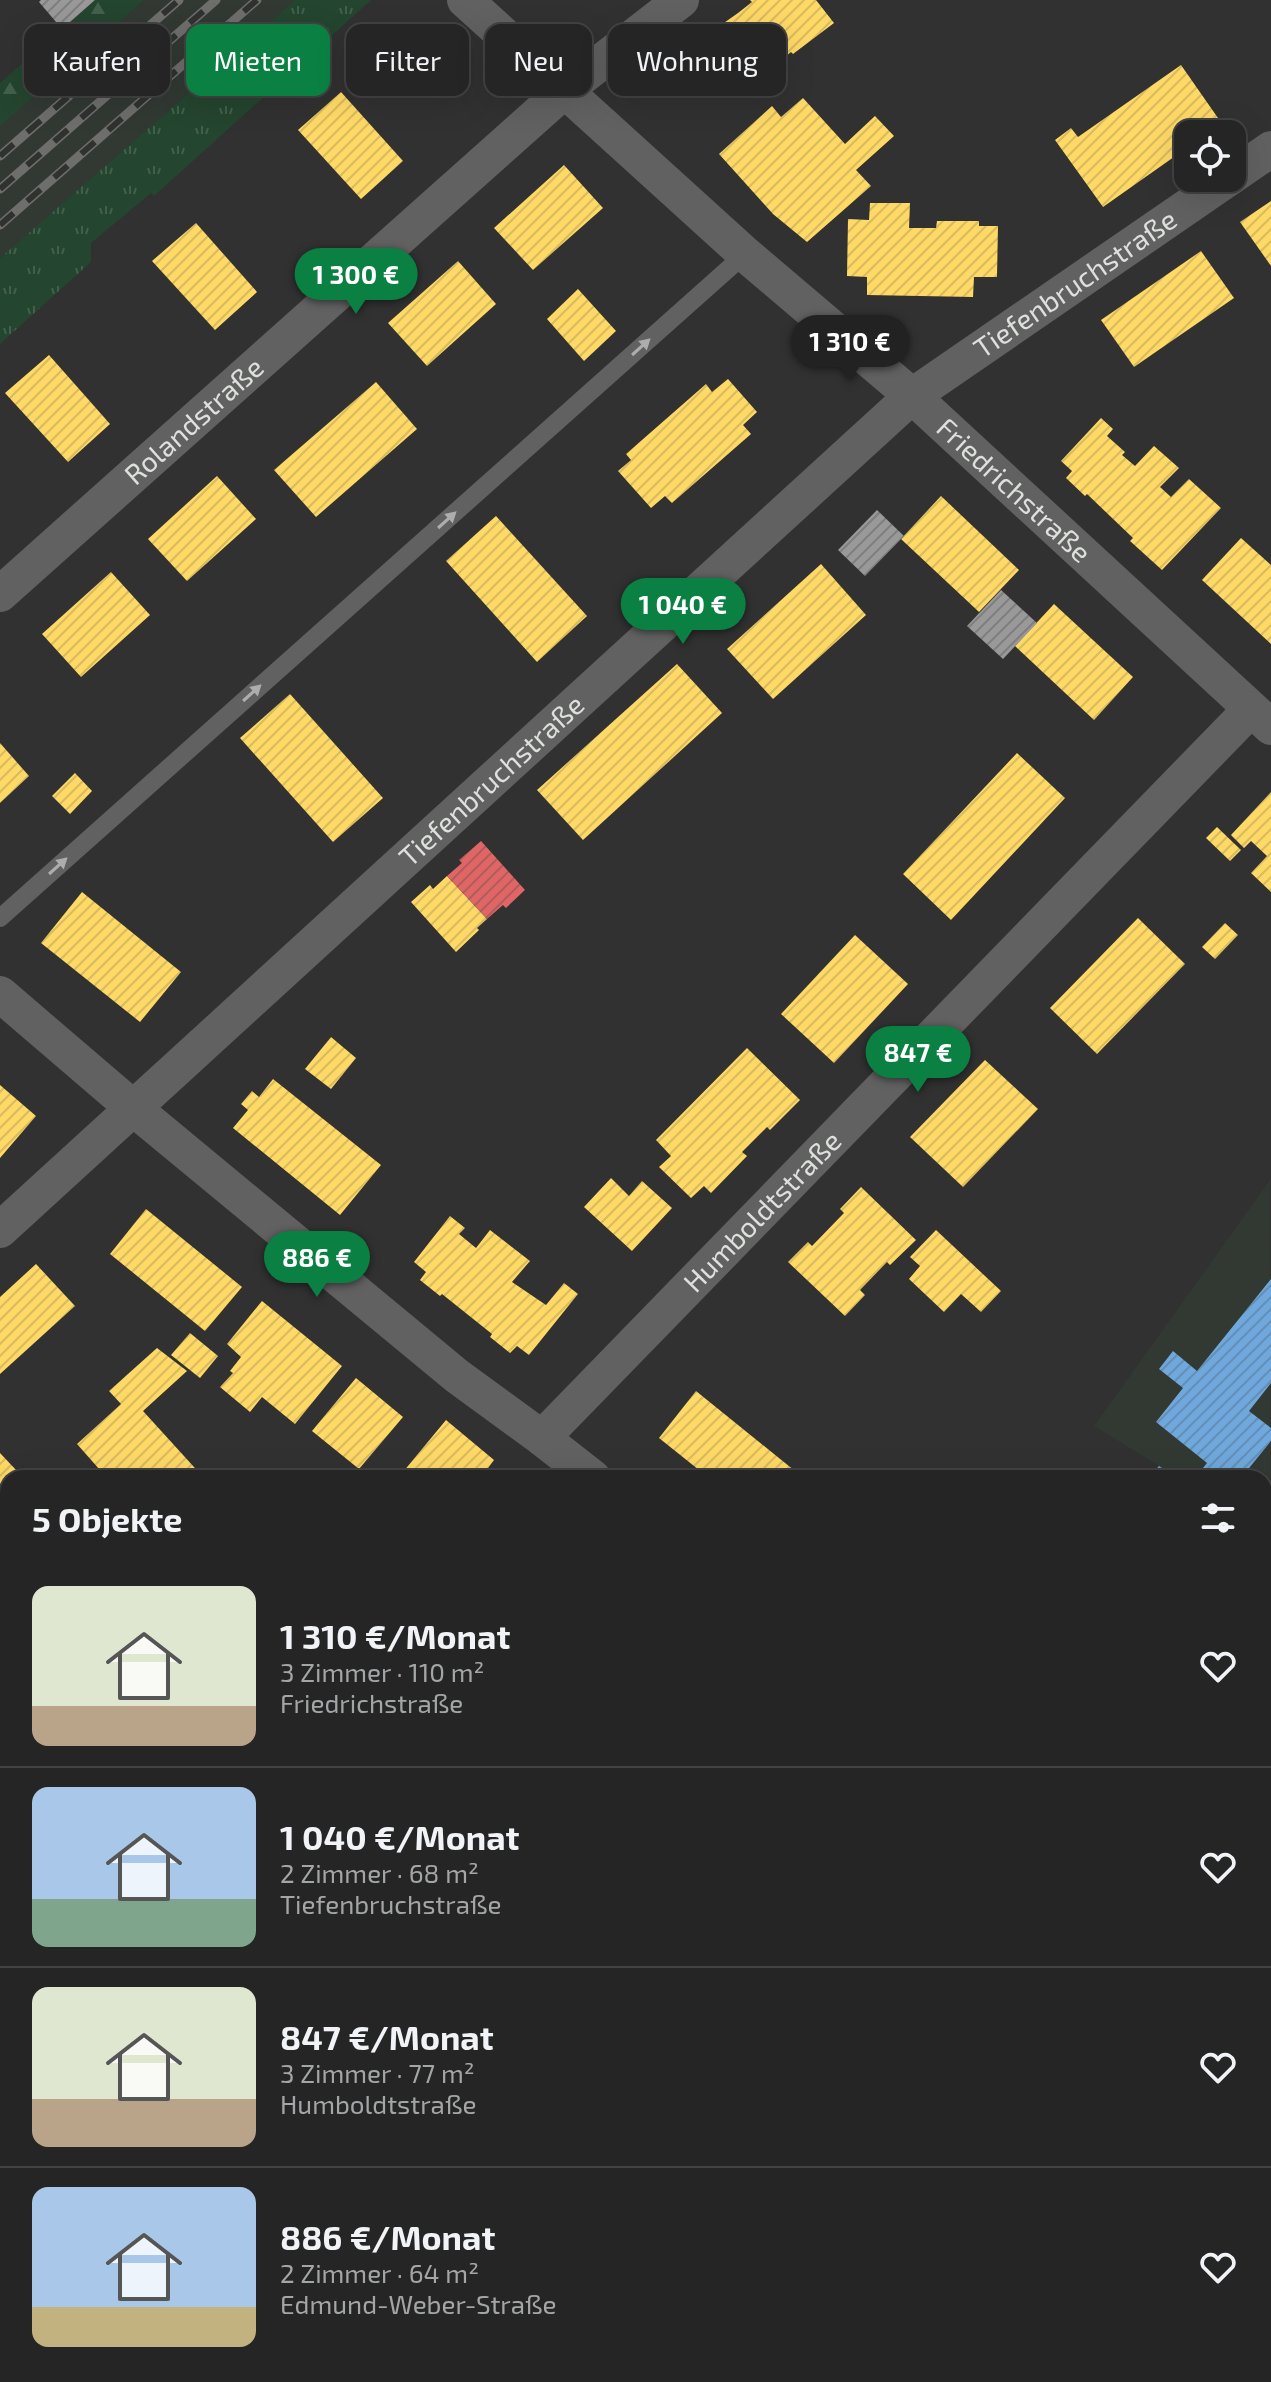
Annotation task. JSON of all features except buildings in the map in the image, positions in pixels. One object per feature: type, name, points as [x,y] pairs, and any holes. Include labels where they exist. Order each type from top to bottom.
[{"type":"street","name":"Friedrichstraße","points":[[465,0],[492,24]]},
{"type":"street","name":"Rolandstraße","points":[[592,69],[681,0]]},
{"type":"street","name":"Rolandstraße","points":[[0,594],[558,96]]},
{"type":"street","name":"Friedrichstraße","points":[[572,96],[745,254],[912,396],[1261,718]]},
{"type":"street","name":"Tiefenbruchstraße","points":[[1246,166],[1271,149]]},
{"type":"street","name":"Tiefenbruchstraße","points":[[0,1230],[912,396],[1208,192]]},
{"type":"street","name":"Humboldtstraße","points":[[542,1438],[1261,718]]},
{"type":"street","points":[[0,994],[457,1376],[583,1470]]},
{"type":"lane","points":[[0,918],[745,254]]},
{"type":"shaded area","points":[[144,0],[295,0],[268,24],[186,24],[186,95],[0,258],[0,126],[34,96],[170,96],[170,24],[117,24]]},
{"type":"shaded area","points":[[1270,1180],[1271,1470],[1166,1470],[1094,1426]]},
{"type":"green space","points":[[95,0],[144,0],[117,24],[68,24]]},
{"type":"green space","points":[[295,0],[371,0],[330,37],[330,24],[268,24]]},
{"type":"green space","points":[[24,62],[24,96],[34,96],[0,126],[0,83]]},
{"type":"green space","points":[[186,95],[265,96],[154,196],[151,193],[91,243],[91,262],[0,344],[0,258]]},
{"type":"railway","points":[[0,156],[179,0]]},
{"type":"railway","points":[[0,189],[216,0]]},
{"type":"railway","points":[[0,225],[257,0]]}]
